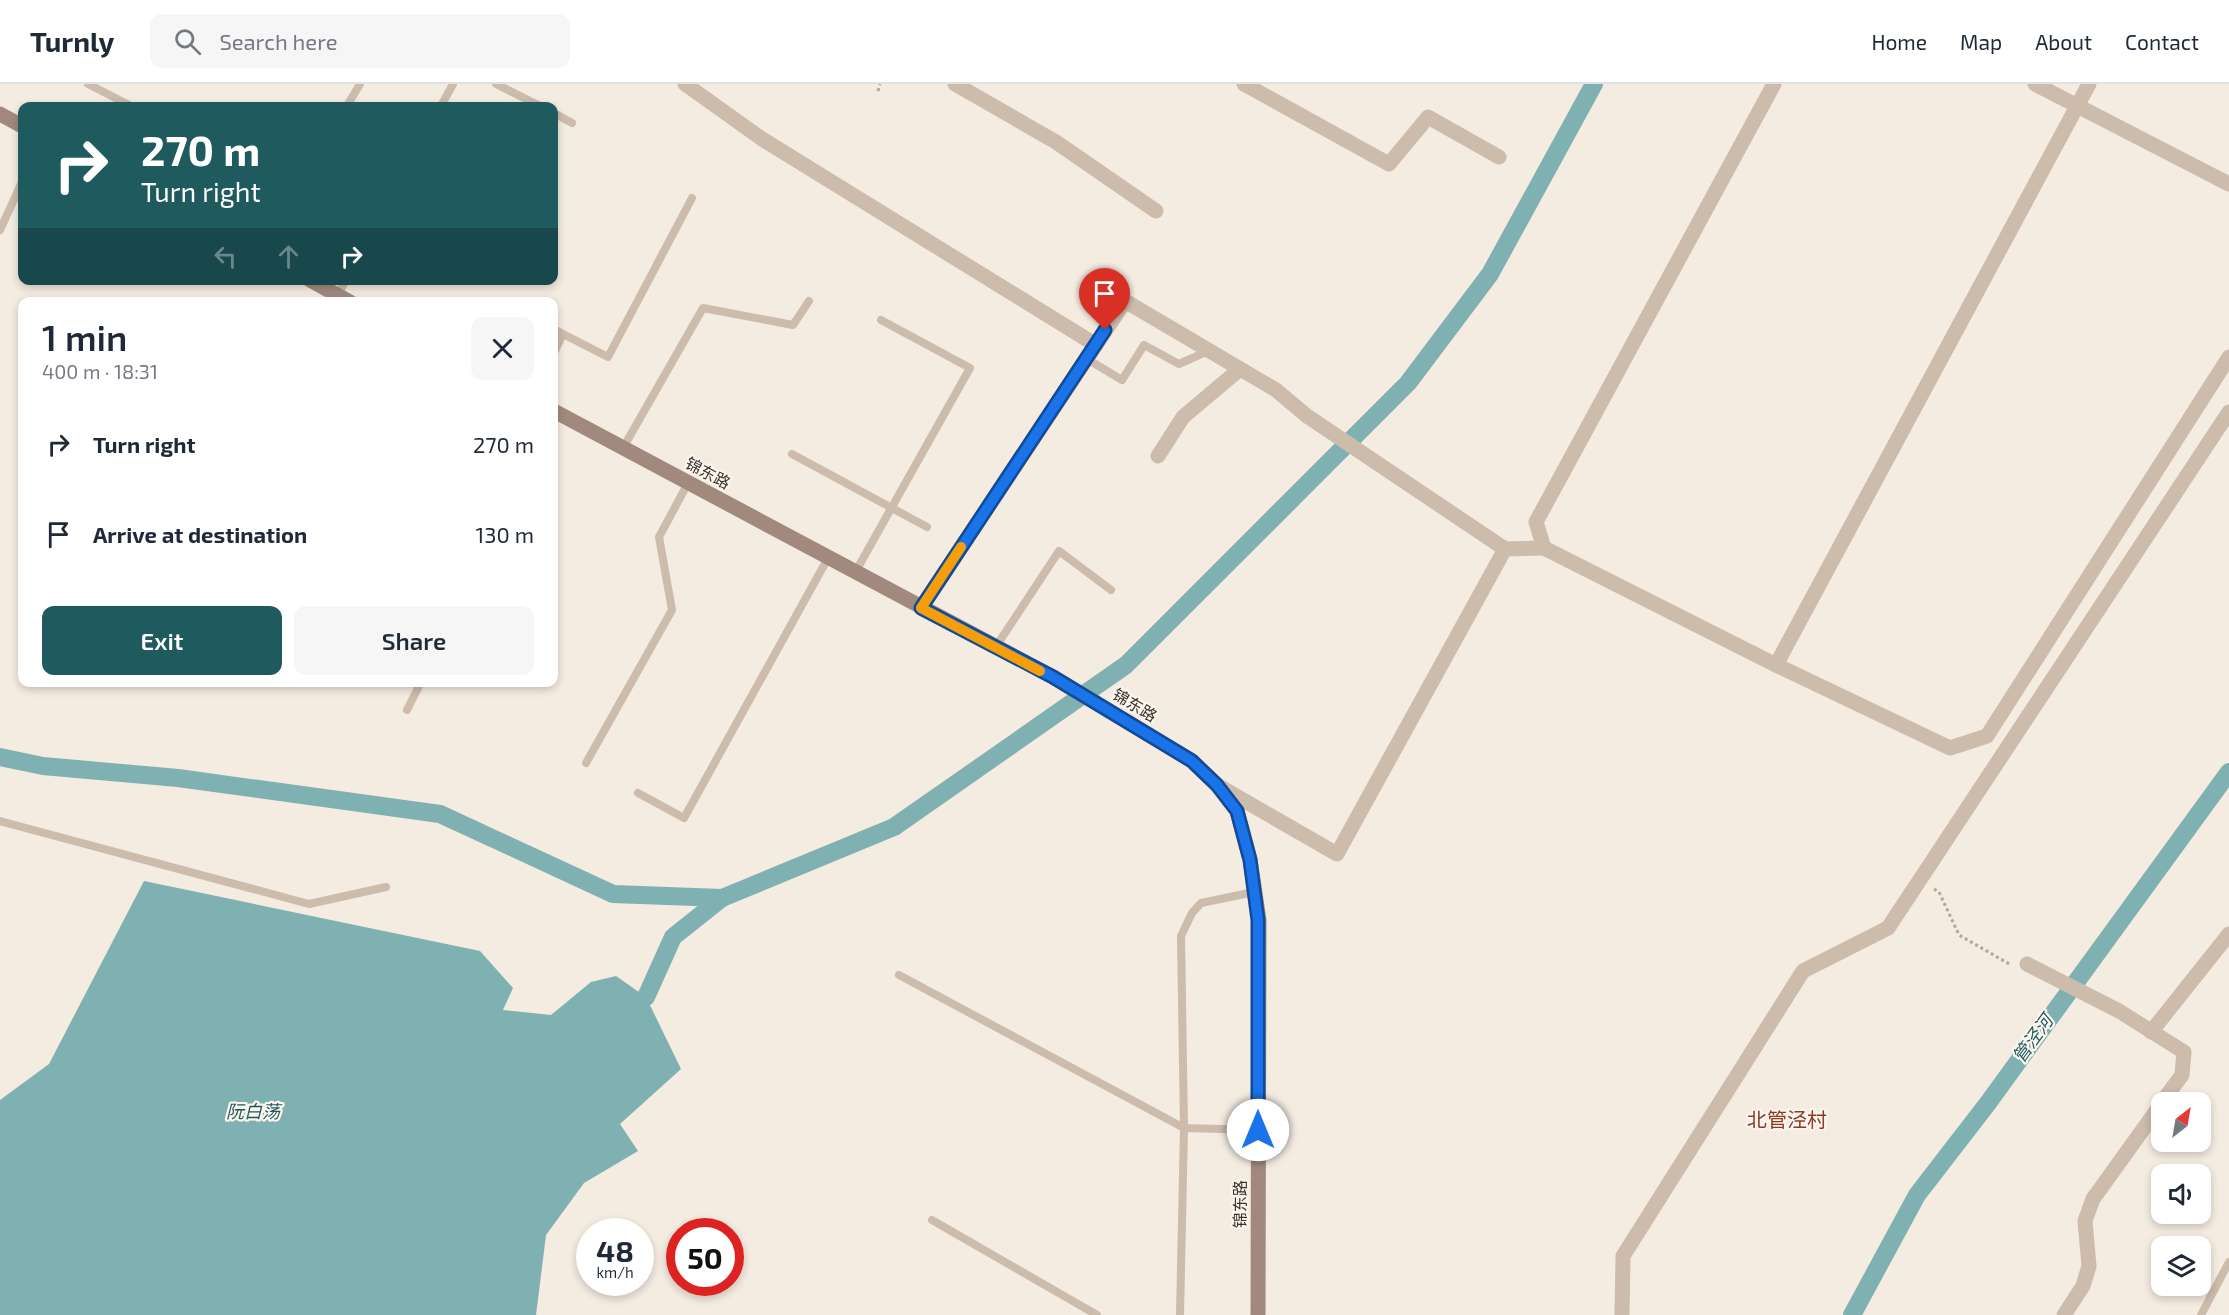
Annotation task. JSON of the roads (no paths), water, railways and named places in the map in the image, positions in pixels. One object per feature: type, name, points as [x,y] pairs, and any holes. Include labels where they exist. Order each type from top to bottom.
[{"type":"main road","points":[[0,114],[18,124]]},
{"type":"main road","points":[[319,285],[342,297]]},
{"type":"main road","name":"锦东路","points":[[558,413],[1053,677],[1192,761],[1217,785],[1237,811],[1250,860],[1258,920],[1258,1315]]},
{"type":"street","points":[[685,84],[762,139],[1096,345]]},
{"type":"street","points":[[955,84],[1056,142],[1156,211]]},
{"type":"street","points":[[1244,84],[1389,164],[1428,117],[1499,158]]},
{"type":"street","points":[[1544,549],[1536,522],[1774,84]]},
{"type":"street","points":[[2035,84],[2229,184]]},
{"type":"street","points":[[1776,665],[2090,84]]},
{"type":"street","points":[[921,608],[1125,301],[1276,390],[1306,416],[1505,549],[1544,549],[1776,665],[1950,748],[1987,736],[2229,357]]},
{"type":"street","points":[[1158,456],[1183,417],[1240,369]]},
{"type":"street","points":[[1623,1315],[1623,1256],[1803,971],[1888,928],[2229,412]]},
{"type":"street","points":[[1217,785],[1337,854],[1505,549]]},
{"type":"street","points":[[2151,1032],[2229,934]]},
{"type":"street","points":[[2027,964],[2106,1005],[2184,1052],[2182,1075],[2170,1092]]},
{"type":"street","points":[[2064,1315],[2083,1286],[2089,1266],[2085,1221],[2093,1199],[2151,1118]]},
{"type":"lane","points":[[88,84],[123,102]]},
{"type":"lane","points":[[349,102],[360,84]]},
{"type":"lane","points":[[443,102],[453,84]]},
{"type":"lane","points":[[496,84],[532,102]]},
{"type":"lane","points":[[558,115],[572,123]]},
{"type":"lane","points":[[0,230],[18,191]]},
{"type":"lane","points":[[558,331],[608,357],[692,198]]},
{"type":"lane","points":[[623,448],[704,308],[793,325],[809,301]]},
{"type":"lane","points":[[856,571],[970,368],[881,320]]},
{"type":"lane","points":[[558,345],[563,334]]},
{"type":"lane","points":[[1087,358],[1122,380],[1144,345],[1179,364],[1209,351]]},
{"type":"lane","points":[[792,454],[927,527]]},
{"type":"lane","points":[[586,763],[672,610],[659,537],[688,483]]},
{"type":"lane","points":[[995,648],[1059,551],[1111,590]]},
{"type":"lane","points":[[638,793],[684,818],[828,558]]},
{"type":"lane","points":[[407,710],[418,687]]},
{"type":"lane","points":[[0,821],[309,904],[386,887]]},
{"type":"lane","points":[[1180,1315],[1184,1128],[1181,936],[1192,913],[1201,903],[1254,892]]},
{"type":"lane","points":[[899,975],[1184,1128],[1258,1130]]},
{"type":"lane","points":[[932,1220],[1097,1315]]},
{"type":"lane","points":[[2201,1315],[2229,1262]]},
{"type":"water","name":"阮白荡","points":[[144,881],[480,951],[513,988],[503,1010],[551,1015],[591,982],[616,976],[646,997],[681,1069],[620,1124],[638,1151],[584,1183],[546,1235],[536,1315],[0,1315],[0,1100],[49,1064]]},
{"type":"waterway","points":[[0,757],[43,766],[178,778],[440,814],[613,894],[722,898],[894,827],[1126,665],[1408,383],[1490,274],[1594,84]]},
{"type":"waterway","name":"管泾河","points":[[1852,1315],[1917,1195],[1988,1103],[2229,772]]},
{"type":"waterway","points":[[646,997],[673,937],[722,898]]},
{"type":"district","name":"北管泾村","points":[[1787,1120]]}]
